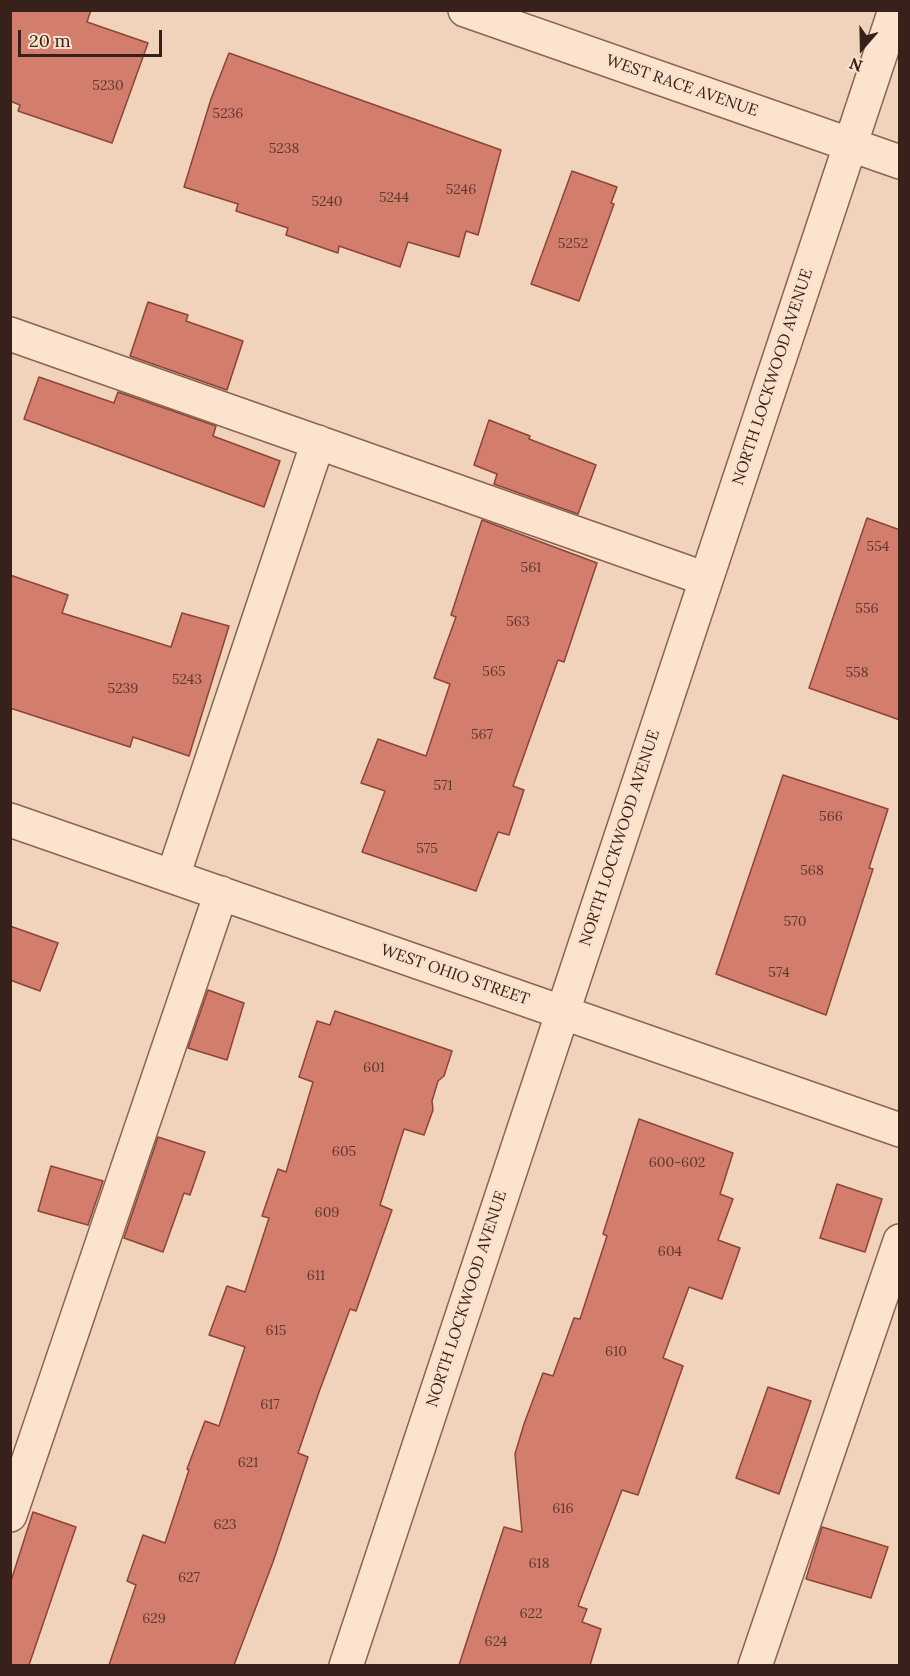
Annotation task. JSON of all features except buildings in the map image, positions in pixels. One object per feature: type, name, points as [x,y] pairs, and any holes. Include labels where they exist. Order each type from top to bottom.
[{"type":"street","name":"WEST RACE AVENUE","points":[[465,10],[900,162]]},
{"type":"street","name":"NORTH LOCKWOOD AVENUE","points":[[346,1665],[895,10]]},
{"type":"street","points":[[10,333],[706,579]]},
{"type":"street","points":[[173,876],[318,442]]},
{"type":"street","name":"WEST OHIO STREET","points":[[10,820],[900,1130]]},
{"type":"street","points":[[10,1515],[221,893]]},
{"type":"street","points":[[755,1665],[900,1241]]}]
